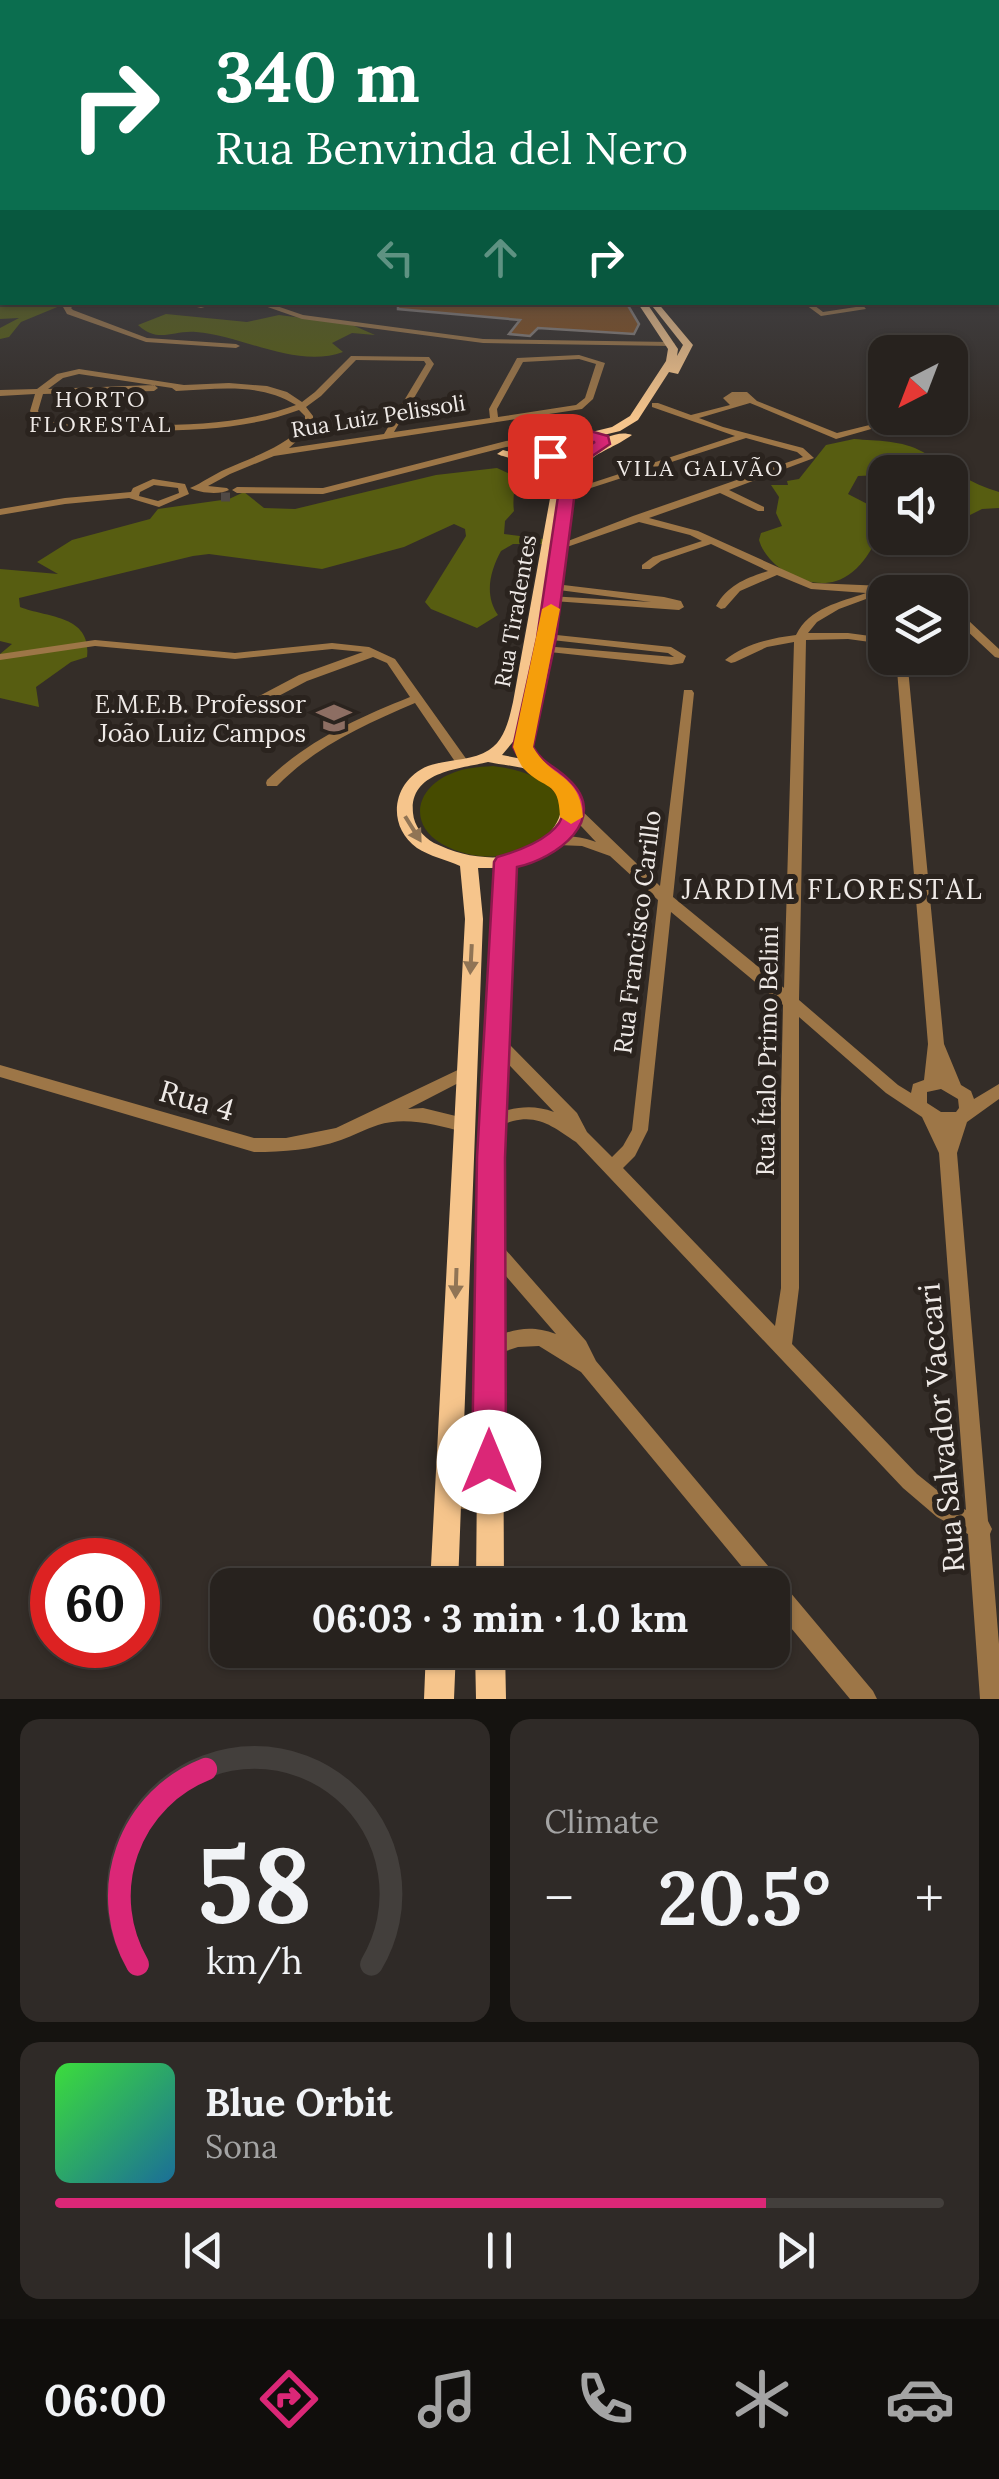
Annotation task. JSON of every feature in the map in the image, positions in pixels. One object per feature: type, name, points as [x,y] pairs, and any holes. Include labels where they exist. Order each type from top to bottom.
[{"type":"main road","points":[[643,305],[656,325],[678,341]]},
{"type":"main road","points":[[653,305],[678,341]]},
{"type":"main road","points":[[551,462],[564,443],[593,442],[635,430],[655,405],[678,341]]},
{"type":"main road","points":[[504,449],[551,462],[582,456],[593,442],[634,418],[671,361],[678,341]]},
{"type":"main road","name":"Rua Tiradentes","points":[[533,765],[523,747],[546,643],[566,493],[572,468],[582,456]]},
{"type":"main road","name":"Rua Tiradentes","points":[[489,757],[510,738],[522,692],[559,482],[551,462]]},
{"type":"main road","points":[[489,757],[533,765],[562,784],[573,810],[569,826],[558,841],[526,858],[505,862],[469,862],[442,855],[422,843],[408,828],[403,811],[407,794],[419,779],[461,760],[489,757]]},
{"type":"main road","points":[[445,1568],[464,1073],[474,919],[469,862]]},
{"type":"main road","points":[[490,1568],[490,1246],[505,862]]},
{"type":"main road","points":[[439,1699],[440,1668]]},
{"type":"main road","points":[[490,1668],[490,1699]]},
{"type":"street","points":[[70,305],[70,312],[146,340],[236,346]]},
{"type":"street","points":[[264,305],[339,322],[470,340],[678,341]]},
{"type":"street","points":[[809,305],[821,314],[862,310],[858,305]]},
{"type":"street","points":[[278,310],[496,338]]},
{"type":"street","points":[[318,316],[339,322]]},
{"type":"street","points":[[398,324],[408,330]]},
{"type":"street","points":[[470,340],[678,341]]},
{"type":"street","name":"Rua Luiz Pelissoli","points":[[268,454],[494,417],[570,409],[586,404],[599,361],[579,357],[520,360],[493,409],[494,417]]},
{"type":"street","points":[[181,388],[79,371],[65,374],[40,391],[34,403],[38,417],[61,428],[230,422],[303,406],[329,386],[354,358],[426,359],[430,364],[388,434]]},
{"type":"street","points":[[0,392],[254,388],[285,395],[303,406],[308,426],[291,442],[222,473],[199,488],[151,504],[138,501],[133,495]]},
{"type":"street","points":[[688,418],[739,394],[750,396],[747,403]]},
{"type":"street","points":[[688,418],[747,403],[836,436],[868,428]]},
{"type":"street","points":[[561,539],[584,536],[809,458],[800,450],[744,436],[655,405]]},
{"type":"street","points":[[566,493],[744,436]]},
{"type":"street","points":[[0,512],[66,500],[133,495],[153,482],[181,492],[329,497],[504,449],[593,442]]},
{"type":"street","points":[[199,488],[229,494]]},
{"type":"street","points":[[722,490],[760,509]]},
{"type":"street","points":[[636,518],[711,541],[811,586],[868,588]]},
{"type":"street","points":[[606,528],[664,526]]},
{"type":"street","points":[[646,567],[656,559],[711,541]]},
{"type":"street","points":[[721,606],[725,596],[735,589],[774,572]]},
{"type":"street","points":[[554,593],[664,600],[678,602],[679,607],[554,593]]},
{"type":"street","points":[[800,638],[803,626],[817,615],[868,595]]},
{"type":"street","points":[[968,623],[999,655]]},
{"type":"street","points":[[731,660],[757,647],[800,638],[868,640]]},
{"type":"street","name":"Rua Ítalo Primo Belini","points":[[782,1345],[790,1288],[794,725],[800,638]]},
{"type":"street","points":[[546,643],[671,650],[680,656],[676,662],[546,643]]},
{"type":"street","points":[[0,657],[95,644],[134,644],[234,656],[346,646],[392,660],[415,699],[461,760]]},
{"type":"street","points":[[246,708],[318,672],[361,654],[376,653]]},
{"type":"street","points":[[903,675],[936,1044],[928,1083],[916,1093],[925,1111]]},
{"type":"street","name":"Rua Francisco Carillo","points":[[613,1167],[629,1151],[640,1130],[688,693]]},
{"type":"street","points":[[272,782],[330,738],[415,699]]},
{"type":"street","points":[[573,810],[617,858],[666,901],[925,1111],[946,1121],[962,1116],[997,1091]]},
{"type":"street","points":[[558,841],[594,845],[617,858]]},
{"type":"street","points":[[496,1041],[571,1118],[582,1137]]},
{"type":"street","points":[[936,1044],[956,1088],[968,1102],[962,1116]]},
{"type":"street","name":"Rua 4","points":[[0,1071],[254,1145],[314,1144],[464,1073]]},
{"type":"street","points":[[877,1075],[901,1083],[997,1091]]},
{"type":"street","points":[[494,1121],[534,1110],[545,1112],[582,1137],[910,1481],[946,1510],[981,1530]]},
{"type":"street","name":"Rua Salvador Vaccari","points":[[925,1111],[948,1153],[992,1699]]},
{"type":"street","name":"Rua 4","points":[[378,1117],[423,1115],[464,1126]]},
{"type":"street","name":"Rua Salvador Vaccari","points":[[948,1153],[962,1116]]},
{"type":"street","points":[[490,1246],[578,1347],[589,1367],[757,1568]]},
{"type":"street","points":[[488,1348],[536,1334],[548,1337],[589,1367]]},
{"type":"street","points":[[448,1496],[489,1500]]},
{"type":"street","points":[[790,1608],[865,1699]]},
{"type":"shaded area","points":[[493,766],[534,777],[555,793],[560,812],[552,830],[533,846],[506,855],[475,855],[431,836],[424,827],[420,808],[428,789],[453,773]]},
{"type":"green space","points":[[0,305],[62,305],[21,322],[9,337],[0,339],[0,328],[19,318],[0,319]]},
{"type":"green space","points":[[166,314],[247,322],[279,315],[350,324],[375,335],[352,333],[332,343],[343,352],[307,357],[196,332],[153,334],[138,325]]},
{"type":"green space","points":[[854,439],[889,442],[907,445],[927,455],[868,455],[868,476],[858,476],[848,494],[868,504],[868,554],[853,572],[825,583],[801,579],[779,568],[759,540],[761,533],[782,526],[776,513],[779,497],[771,485],[788,485],[787,481],[799,479],[826,445]]},
{"type":"green space","points":[[497,468],[514,476],[514,511],[505,521],[504,534],[543,539],[542,544],[513,544],[501,551],[490,583],[498,615],[477,628],[431,609],[425,602],[466,536],[465,529],[454,524],[404,547],[322,569],[209,554],[193,556],[19,598],[20,607],[75,626],[87,643],[87,657],[71,662],[36,687],[39,707],[0,698],[0,654],[12,644],[0,641],[0,569],[58,574],[37,562],[72,540],[150,519],[158,509],[229,499],[244,492],[264,508],[295,509],[436,475]]},
{"type":"green space","points":[[968,479],[999,492],[999,508],[982,509],[968,516]]},
{"type":"building","points":[[398,305],[628,305],[639,324],[634,334],[538,328],[530,336],[509,334],[520,320],[398,309]]},
{"type":"tunnel","points":[[221,497],[234,497]]},
{"type":"slow traffic","points":[[551,609],[523,747],[533,765],[562,784],[570,796],[571,817]]},
{"type":"place","name":"E.M.E.B. Professor João Luiz Campos","points":[[334,718]]},
{"type":"district","name":"HORTO FLORESTAL","points":[[101,412]]},
{"type":"district","name":"VILA GALVÃO","points":[[701,468]]},
{"type":"district","name":"JARDIM FLORESTAL","points":[[833,889]]},
{"type":"route","points":[[489,1462],[491,1158],[505,862],[526,858],[558,841],[569,826],[573,810],[562,784],[533,765],[523,747],[546,638],[569,476],[582,456],[603,440],[590,435],[570,440],[555,448],[550,456]]}]
